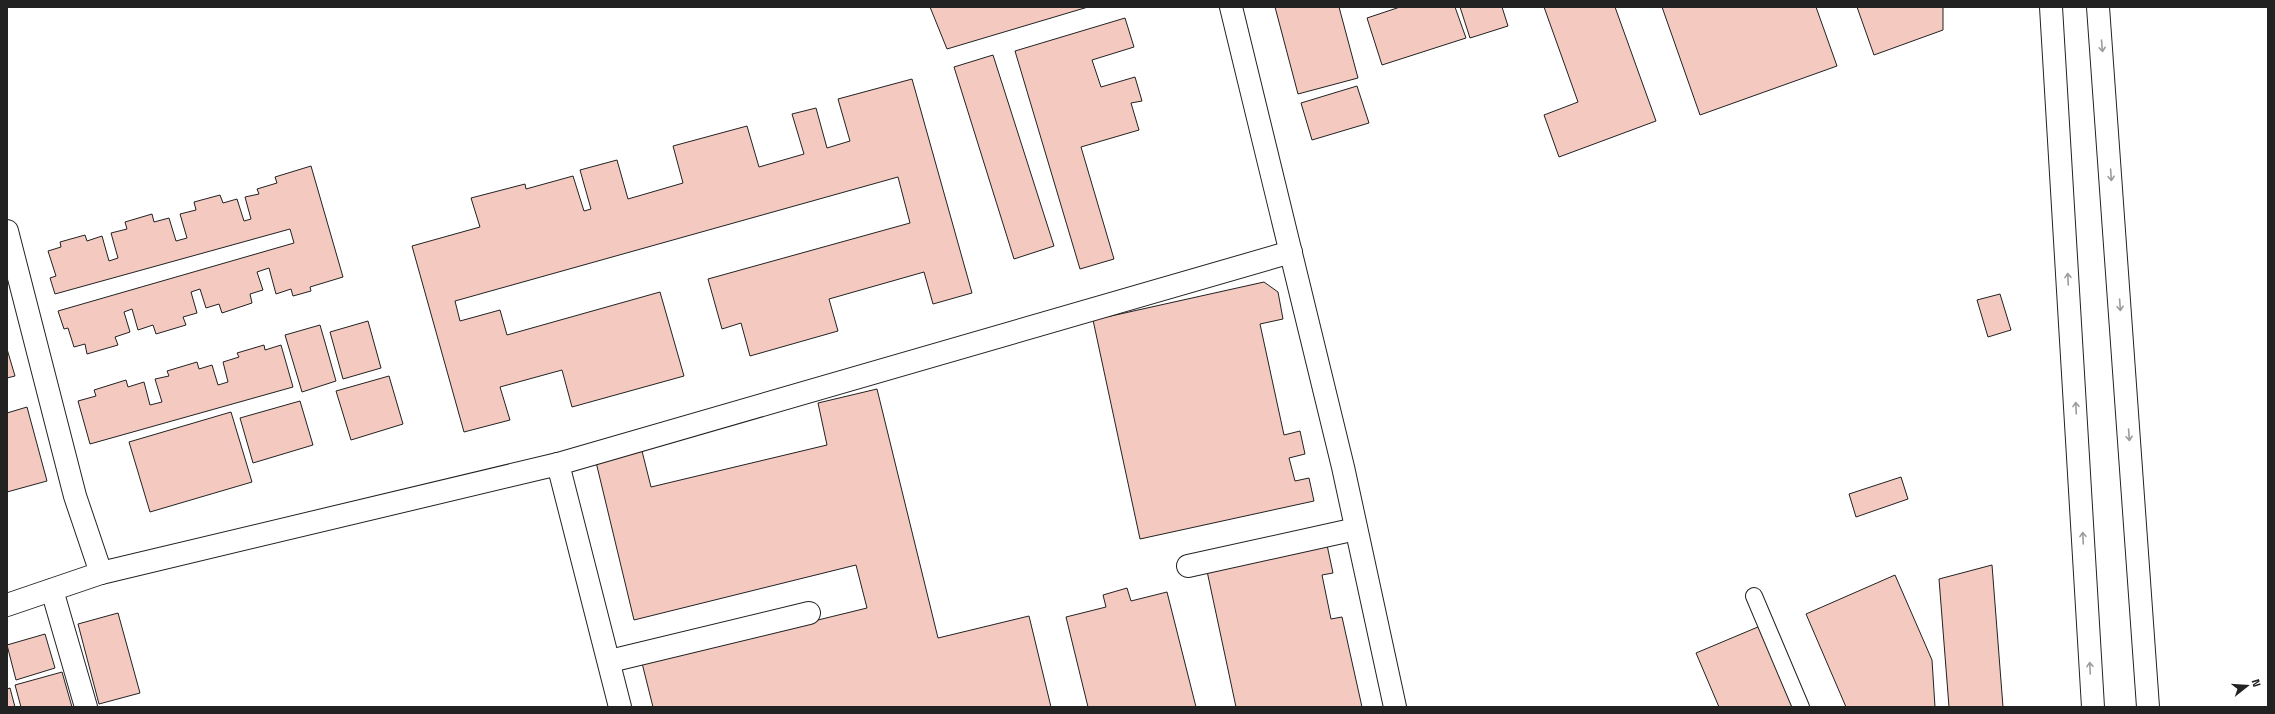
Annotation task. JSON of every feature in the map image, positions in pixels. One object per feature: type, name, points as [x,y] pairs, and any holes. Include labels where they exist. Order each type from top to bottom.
[{"type":"street","points":[[1231,7],[1291,252],[1396,707]]},
{"type":"street","points":[[2051,7],[2093,707]]},
{"type":"street","points":[[2098,7],[2148,707]]},
{"type":"street","points":[[7,231],[74,496],[101,574]]},
{"type":"street","points":[[7,605],[101,574],[558,464],[1291,252]]},
{"type":"street","points":[[558,464],[610,661],[620,707]]},
{"type":"street","points":[[1188,566],[1356,529]]},
{"type":"street","points":[[52,590],[86,707]]},
{"type":"street","points":[[610,661],[809,613]]},
{"type":"lane","points":[[1754,596],[1801,707]]},
{"type":"building","points":[[930,7],[1088,7],[947,49]]},
{"type":"building","points":[[1275,7],[1339,7],[1358,78],[1298,94]]},
{"type":"building","points":[[1400,7],[1455,7],[1466,38],[1382,65],[1367,18]]},
{"type":"building","points":[[1460,7],[1502,7],[1508,26],[1470,38]]},
{"type":"building","points":[[1544,7],[1615,7],[1656,121],[1559,157],[1544,115],[1578,102]]},
{"type":"building","points":[[1662,7],[1816,7],[1837,66],[1700,115]]},
{"type":"building","points":[[1857,7],[1943,7],[1943,30],[1874,55]]},
{"type":"building","points":[[1125,18],[1134,47],[1092,60],[1101,87],[1135,77],[1142,101],[1131,103],[1139,130],[1081,147],[1114,259],[1080,269],[1015,51]]},
{"type":"building","points":[[993,55],[1054,246],[1014,259],[954,67]]},
{"type":"building","points":[[912,79],[972,293],[933,304],[924,272],[829,299],[838,331],[750,356],[741,323],[722,329],[708,279],[910,223],[898,177],[455,301],[460,321],[500,310],[507,335],[660,292],[684,376],[572,407],[562,370],[500,387],[510,420],[464,432],[412,246],[480,227],[471,198],[525,184],[526,189],[573,176],[584,211],[591,209],[580,170],[617,160],[628,199],[683,183],[673,146],[747,126],[759,167],[804,154],[792,114],[816,108],[827,148],[850,141],[838,99]]},
{"type":"building","points":[[1357,86],[1369,123],[1312,140],[1301,103]]},
{"type":"building","points":[[311,166],[343,277],[310,287],[311,291],[293,296],[291,289],[276,294],[269,268],[257,272],[263,290],[250,294],[252,303],[222,313],[219,304],[206,308],[200,289],[191,292],[197,313],[183,317],[186,325],[156,334],[153,325],[138,330],[132,309],[124,312],[130,332],[115,337],[118,345],[87,354],[85,344],[74,347],[68,328],[64,329],[58,311],[294,243],[290,229],[55,294],[50,278],[56,276],[48,251],[61,247],[60,242],[85,235],[87,241],[102,236],[109,261],[118,258],[111,233],[127,229],[125,222],[152,214],[154,222],[169,218],[176,241],[187,238],[180,214],[196,210],[194,202],[220,195],[223,203],[237,199],[244,221],[251,219],[245,197],[259,194],[257,189],[277,183],[275,177]]},
{"type":"building","points":[[1264,282],[1278,292],[1283,319],[1260,324],[1284,435],[1300,431],[1305,454],[1289,458],[1295,481],[1309,478],[1314,501],[1140,539],[1093,320]]},
{"type":"building","points":[[2000,294],[2011,330],[1988,337],[1977,300]]},
{"type":"building","points":[[368,321],[381,368],[343,379],[330,332]]},
{"type":"building","points":[[320,325],[336,381],[302,392],[285,335]]},
{"type":"building","points":[[264,345],[265,350],[281,345],[293,387],[90,444],[78,401],[96,396],[94,390],[126,380],[128,387],[144,382],[150,405],[162,402],[155,379],[169,376],[167,371],[197,362],[199,369],[212,365],[218,385],[228,382],[223,362],[239,357],[237,353]]},
{"type":"building","points":[[7,349],[15,376],[7,378]]},
{"type":"building","points":[[389,376],[403,424],[351,440],[336,391]]},
{"type":"building","points":[[877,389],[938,638],[1029,616],[1051,707],[653,707],[642,663],[867,608],[856,565],[634,620],[596,462],[642,451],[651,487],[827,445],[818,403]]},
{"type":"building","points":[[300,401],[313,445],[253,463],[240,418]]},
{"type":"building","points":[[27,407],[47,481],[7,492],[7,413]]},
{"type":"building","points":[[231,412],[252,482],[150,512],[129,442]]},
{"type":"building","points":[[1901,477],[1908,499],[1856,517],[1849,494]]},
{"type":"building","points":[[1327,545],[1333,573],[1322,575],[1331,619],[1342,617],[1362,707],[1236,707],[1207,571]]},
{"type":"building","points":[[1992,565],[2003,707],[1949,707],[1939,579]]},
{"type":"building","points":[[1895,575],[1932,660],[1935,707],[1846,707],[1806,614]]},
{"type":"building","points":[[1127,588],[1131,601],[1167,592],[1196,707],[1088,707],[1066,617],[1106,607],[1103,595]]},
{"type":"building","points":[[118,613],[140,693],[99,704],[78,624]]},
{"type":"building","points":[[1765,624],[1800,707],[1719,707],[1696,653]]},
{"type":"building","points":[[45,634],[55,668],[16,680],[7,645]]},
{"type":"building","points":[[62,672],[72,707],[21,707],[15,685]]},
{"type":"building","points":[[10,688],[15,707],[7,707],[7,689]]}]
